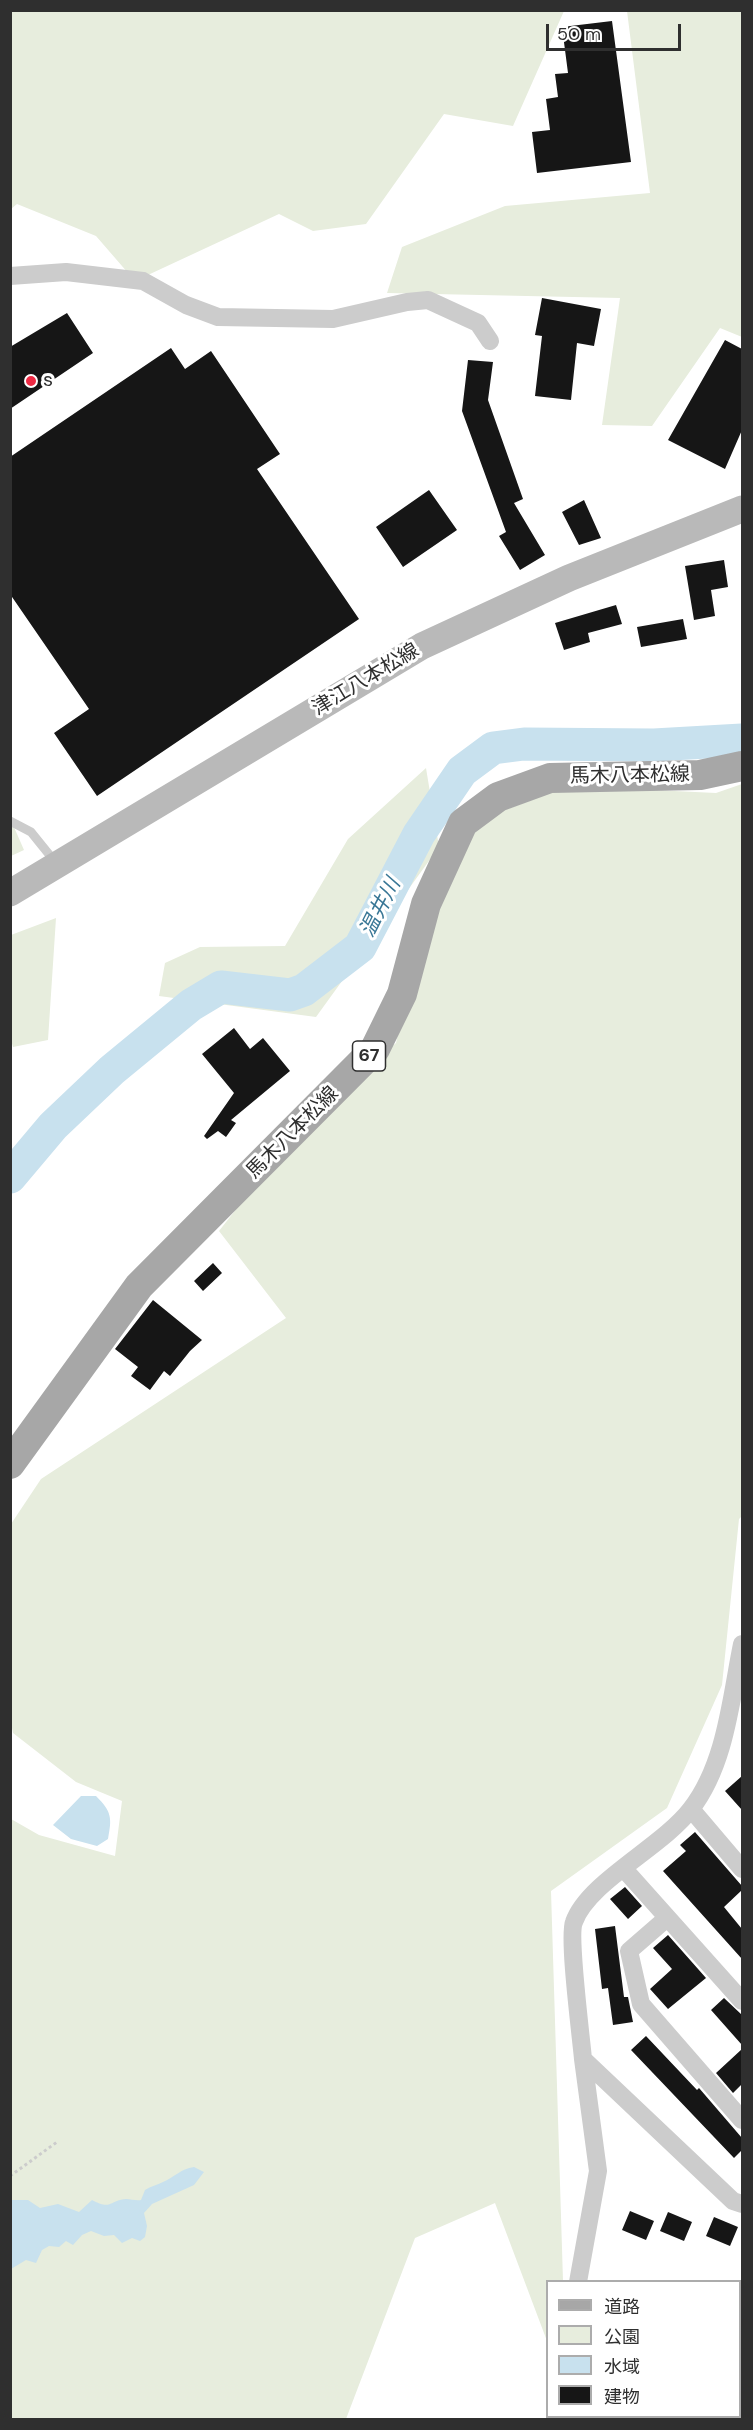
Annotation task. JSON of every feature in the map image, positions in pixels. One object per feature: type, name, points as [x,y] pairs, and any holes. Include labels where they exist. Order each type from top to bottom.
[{"type":"main road","name":"津江八本松線","points":[[10,893],[422,646],[569,578],[742,509]]},
{"type":"main road","name":"馬木八本松線","points":[[10,1464],[139,1286],[375,1049],[402,994],[426,904],[463,823],[498,797],[550,778],[700,775],[742,766]]},
{"type":"street","points":[[10,276],[66,272],[143,281],[186,305],[218,317],[333,319],[407,302],[428,300],[478,323],[490,341]]},
{"type":"street","points":[[578,2280],[598,2171],[583,2059],[572,1925],[582,1902],[660,1840],[691,1809],[713,1774],[742,1644]]},
{"type":"street","points":[[729,1706],[742,1722]]},
{"type":"street","points":[[691,1809],[742,1869]]},
{"type":"street","points":[[624,1869],[742,2001]]},
{"type":"street","points":[[667,1918],[629,1951],[641,2004],[742,2120]]},
{"type":"street","points":[[583,2059],[733,2201],[742,2204]]},
{"type":"lane","points":[[10,821],[31,832],[58,866]]},
{"type":"path","points":[[10,2176],[57,2142]]},
{"type":"green space","points":[[11,11],[564,11],[513,126],[444,114],[366,224],[313,231],[279,214],[135,281],[96,236],[17,204],[11,209]]},
{"type":"green space","points":[[627,11],[742,11],[742,337],[720,328],[652,426],[602,425],[620,298],[387,293],[402,247],[505,206],[650,193]]},
{"type":"green space","points":[[426,768],[439,847],[316,1017],[159,996],[165,963],[200,947],[285,946],[348,839]]},
{"type":"green space","points":[[742,784],[742,1516],[739,1519],[722,1685],[667,1808],[551,1891],[563,2280],[546,2280],[546,2338],[495,2203],[415,2238],[346,2419],[11,2419],[11,1819],[39,1835],[115,1856],[122,1801],[76,1782],[13,1733],[11,1723],[11,1524],[41,1479],[286,1318],[219,1231],[306,1120],[396,1043],[426,904],[478,820],[569,786],[716,793]]},
{"type":"green space","points":[[10,818],[24,850],[11,856],[10,856]]},
{"type":"green space","points":[[56,918],[48,1040],[13,1047],[10,1037],[11,935]]},
{"type":"green space","points":[[742,2299],[742,2419],[555,2420],[555,2418],[741,2418]]},
{"type":"water","points":[[81,1796],[96,1796],[110,1816],[108,1839],[97,1846],[71,1839],[53,1825]]},
{"type":"water","points":[[194,2167],[204,2172],[194,2185],[152,2204],[144,2213],[147,2226],[145,2237],[140,2241],[132,2238],[122,2243],[114,2235],[104,2236],[91,2231],[82,2235],[73,2245],[66,2241],[59,2247],[49,2246],[42,2250],[36,2263],[26,2260],[11,2269],[12,2200],[28,2200],[40,2208],[58,2204],[79,2212],[92,2200],[107,2205],[126,2199],[141,2200],[145,2190],[185,2169]]},
{"type":"building","points":[[612,21],[631,162],[537,173],[532,132],[550,130],[546,99],[558,97],[555,74],[568,73],[562,27]]},
{"type":"building","points":[[542,298],[601,309],[594,346],[577,343],[571,400],[535,396],[542,336],[535,335]]},
{"type":"building","name":"s","points":[[67,313],[93,353],[10,409],[10,347]]},
{"type":"building","points":[[725,340],[742,349],[742,430],[725,469],[668,440]]},
{"type":"building","points":[[171,348],[185,369],[211,351],[280,454],[257,469],[359,619],[97,796],[54,733],[89,709],[10,594],[10,457]]},
{"type":"building","points":[[468,360],[493,362],[488,400],[523,499],[514,503],[545,555],[520,570],[499,536],[506,532],[462,411]]},
{"type":"building","points":[[429,490],[457,530],[403,567],[376,527]]},
{"type":"building","points":[[584,500],[601,538],[579,545],[562,512]]},
{"type":"building","points":[[724,560],[728,587],[711,590],[715,616],[694,620],[685,566]]},
{"type":"building","points":[[616,605],[622,624],[588,633],[590,642],[564,650],[555,623]]},
{"type":"building","points":[[683,619],[687,639],[641,647],[637,627]]},
{"type":"building","points":[[234,1028],[250,1049],[263,1038],[290,1071],[231,1120],[236,1123],[226,1137],[218,1131],[207,1139],[204,1136],[234,1093],[202,1054]]},
{"type":"building","points":[[213,1263],[222,1273],[203,1291],[194,1281]]},
{"type":"building","points":[[153,1300],[202,1340],[170,1376],[164,1371],[150,1390],[131,1376],[138,1367],[115,1349]]},
{"type":"building","points":[[742,1776],[742,1810],[725,1791]]},
{"type":"building","points":[[695,1832],[742,1886],[742,1890],[724,1907],[742,1929],[742,1959],[663,1871],[686,1851],[680,1845]]},
{"type":"building","points":[[625,1887],[642,1906],[628,1919],[610,1899]]},
{"type":"building","points":[[615,1926],[624,1997],[628,1997],[633,2022],[613,2025],[608,1988],[602,1989],[595,1929]]},
{"type":"building","points":[[668,1935],[706,1978],[668,2009],[650,1989],[672,1969],[653,1948]]},
{"type":"building","points":[[724,1998],[742,2015],[742,2045],[711,2010]]},
{"type":"building","points":[[646,2036],[697,2090],[699,2088],[742,2138],[742,2150],[734,2158],[631,2050]]},
{"type":"building","points":[[742,2049],[742,2084],[733,2093],[716,2073]]},
{"type":"building","points":[[630,2211],[654,2221],[646,2240],[622,2230]]},
{"type":"building","points":[[668,2212],[692,2222],[684,2241],[660,2231]]},
{"type":"building","points":[[714,2217],[738,2227],[730,2246],[706,2236]]},
{"type":"waterway","name":"温井川","points":[[10,1177],[53,1126],[112,1070],[191,1005],[221,987],[290,995],[304,990],[360,947],[419,834],[462,771],[493,748],[524,744],[654,745],[742,740]]},
{"type":"place","name":"s","points":[[31,381]]}]
